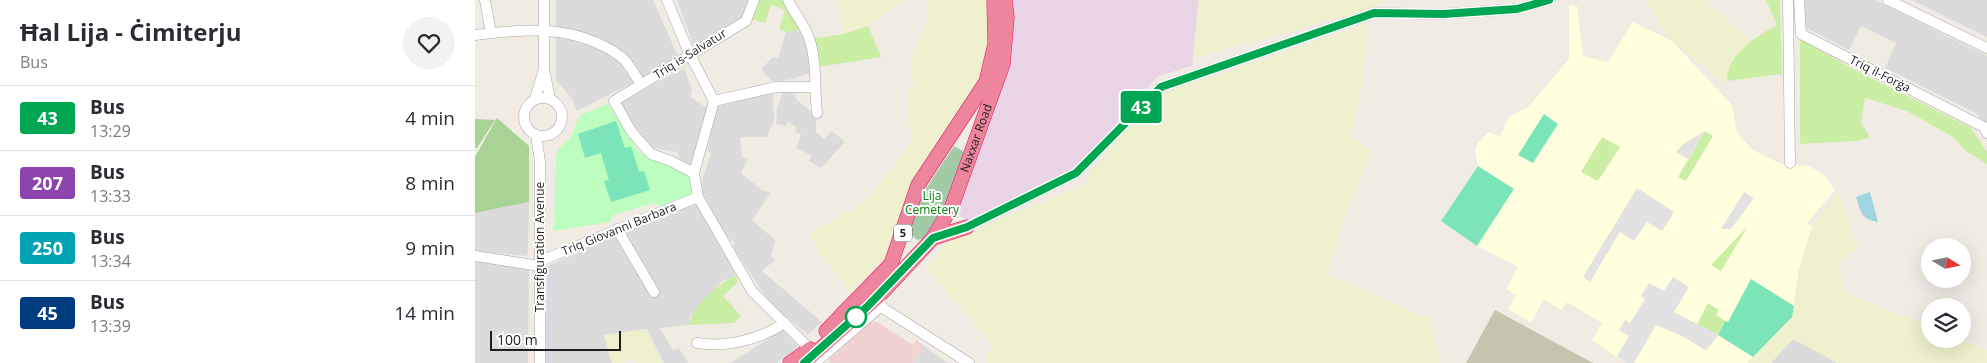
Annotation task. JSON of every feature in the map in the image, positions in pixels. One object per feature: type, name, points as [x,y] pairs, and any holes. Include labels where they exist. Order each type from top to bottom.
[{"type":"highway","name":"5","points":[[992,82],[995,44],[994,0]]},
{"type":"highway","name":"5","points":[[992,82],[1003,64],[1007,17],[1005,0]]},
{"type":"highway","name":"Naxxar Road","points":[[814,359],[891,264],[918,185],[949,139],[992,82]]},
{"type":"highway","name":"Naxxar Road","points":[[790,363],[814,359],[877,309],[880,295],[930,242],[952,206],[974,146],[992,82]]},
{"type":"highway","points":[[949,139],[960,134],[965,136],[974,146]]},
{"type":"highway","points":[[952,206],[958,222],[967,227]]},
{"type":"highway","points":[[902,236],[903,243],[915,249],[967,227]]},
{"type":"street","points":[[485,0],[491,33]]},
{"type":"street","name":"Transfiguration Avenue","points":[[540,161],[549,135],[559,128],[562,116],[558,104],[550,99],[544,68],[544,0]]},
{"type":"street","points":[[667,0],[690,55],[714,101],[694,173],[698,197],[752,291],[785,323],[814,359]]},
{"type":"street","name":"Triq is-Salvatur","points":[[694,173],[671,161],[651,154],[631,131],[614,100],[746,21],[754,0]]},
{"type":"street","points":[[788,0],[807,32],[815,71],[814,87],[817,113]]},
{"type":"street","points":[[967,227],[1076,173],[1161,87],[1374,13],[1443,14],[1517,9],[1549,0]]},
{"type":"street","points":[[1787,0],[1790,163]]},
{"type":"street","name":"Triq il-Forġa","points":[[1799,0],[1801,34],[1986,127]]},
{"type":"street","points":[[1888,0],[1987,48]]},
{"type":"street","points":[[475,35],[543,30],[583,36],[622,57],[641,84]]},
{"type":"street","name":"Transfiguration Avenue","points":[[540,363],[540,161],[536,135],[526,126],[523,115],[526,107],[535,99],[544,68]]},
{"type":"street","points":[[714,101],[776,87],[814,87]]},
{"type":"street","points":[[535,99],[550,99]]},
{"type":"street","points":[[536,135],[549,135]]},
{"type":"street","name":"Triq Giovanni Barbara","points":[[540,263],[617,229],[698,197]]},
{"type":"street","points":[[617,229],[654,292]]},
{"type":"street","points":[[475,256],[540,263]]},
{"type":"street","points":[[877,309],[969,363]]},
{"type":"street","points":[[697,343],[742,341],[769,333],[785,323]]},
{"type":"shaded area","points":[[556,0],[653,0],[679,59],[577,111],[573,100],[556,80]]},
{"type":"shaded area","points":[[677,0],[749,0],[747,12],[737,22],[694,47]]},
{"type":"shaded area","points":[[837,0],[901,0],[879,20],[844,34]]},
{"type":"shaded area","points":[[927,0],[990,0],[993,44],[978,88],[915,184],[887,254],[850,293],[818,250],[809,233],[866,202],[912,141],[906,90],[913,89],[911,56],[925,26],[929,11]]},
{"type":"shaded area","points":[[1008,0],[1199,0],[1192,66],[1158,76],[1076,169],[967,220],[957,214],[1008,44]]},
{"type":"shaded area","points":[[1199,0],[1387,0],[1368,10],[1193,58]]},
{"type":"shaded area","points":[[1645,0],[1710,0],[1708,3],[1751,41],[1733,61],[1727,81],[1720,80],[1672,41]]},
{"type":"shaded area","points":[[1803,0],[1875,0],[1987,56],[1987,125],[1974,112],[1885,68],[1896,43],[1861,26],[1849,50],[1805,27]]},
{"type":"shaded area","points":[[1912,0],[1987,0],[1987,37]]},
{"type":"shaded area","points":[[1569,5],[1577,6],[1583,56],[1608,62],[1633,22],[1672,41],[1732,105],[1737,133],[1753,150],[1781,164],[1810,166],[1825,176],[1835,190],[1807,223],[1812,227],[1799,270],[1792,317],[1747,363],[1625,363],[1592,340],[1602,323],[1567,302],[1561,310],[1544,299],[1531,322],[1508,309],[1516,295],[1506,289],[1518,267],[1477,246],[1441,221],[1478,166],[1475,151],[1477,144],[1488,132],[1500,136],[1509,117],[1529,106],[1569,59]]},
{"type":"shaded area","points":[[1367,23],[1363,79],[1351,136],[1371,151],[1349,204],[1327,274],[1430,319],[1440,363],[988,363],[985,358],[993,346],[927,268],[948,241],[1087,184],[1090,173],[1159,92],[1212,77]]},
{"type":"shaded area","points":[[802,30],[813,72],[792,79],[773,82],[761,69],[773,57],[778,58],[786,32]]},
{"type":"shaded area","points":[[684,68],[692,90],[690,97],[709,109],[693,166],[682,163],[677,152],[652,148],[639,134],[619,103]]},
{"type":"shaded area","points":[[784,89],[796,95],[795,98],[816,116],[816,132],[824,139],[832,131],[845,142],[821,168],[809,161],[811,155],[796,148],[801,135],[795,131],[797,128],[788,121],[786,126],[776,124],[777,109]]},
{"type":"shaded area","points":[[773,90],[774,120],[767,137],[740,137],[742,157],[748,159],[741,173],[762,190],[771,193],[752,220],[775,240],[771,256],[775,260],[762,271],[822,322],[808,334],[772,306],[733,247],[735,243],[724,234],[703,197],[702,181],[711,153],[707,151],[718,103]]},
{"type":"shaded area","points":[[1705,131],[1688,159],[1676,152],[1682,145]]},
{"type":"shaded area","points":[[1637,188],[1674,212],[1662,231],[1647,222],[1634,241],[1620,232],[1590,282],[1583,277]]},
{"type":"shaded area","points":[[1744,192],[1754,198],[1731,229],[1721,229]]},
{"type":"shaded area","points":[[1838,192],[1858,247],[1838,266],[1846,293],[1921,323],[1921,348],[1971,348],[1971,343],[1987,350],[1987,363],[1837,363],[1793,339],[1771,363],[1747,363],[1792,317],[1799,270],[1812,227]]},
{"type":"shaded area","points":[[697,201],[736,276],[722,281],[690,316],[689,325],[660,328],[673,350],[679,348],[688,363],[664,363],[647,329],[604,335],[612,363],[551,363],[552,264]]},
{"type":"shaded area","points":[[529,202],[528,254],[525,256],[475,251],[475,213]]},
{"type":"shaded area","points":[[475,261],[529,269],[528,363],[475,363]]},
{"type":"shaded area","points":[[552,264],[551,363],[546,363],[547,276],[545,274],[546,267]]},
{"type":"shaded area","points":[[1673,277],[1689,287],[1674,312],[1718,335],[1706,351],[1682,336],[1656,325],[1634,363],[1625,363],[1617,356],[1629,336],[1619,330],[1625,320],[1630,323],[1645,299],[1641,296],[1649,283],[1664,291]]},
{"type":"shaded area","points":[[1495,310],[1593,363],[1466,363]]},
{"type":"shaded area","points":[[870,322],[877,322],[913,345],[917,340],[924,346],[913,363],[829,363],[830,358]]},
{"type":"shaded area","points":[[647,329],[661,363],[637,363],[634,358],[623,363],[612,363],[604,335]]},
{"type":"shaded area","points":[[783,330],[798,347],[777,363],[730,363]]},
{"type":"shaded area","points":[[1793,339],[1815,349],[1837,363],[1771,363]]},
{"type":"shaded area","points":[[924,346],[948,363],[913,363]]},
{"type":"green space","points":[[759,0],[792,0],[802,30],[786,32],[779,29],[785,10],[771,5],[765,23],[752,19]]},
{"type":"green space","points":[[1766,0],[1780,0],[1782,74],[1727,81],[1728,71],[1732,63],[1744,47],[1777,25]]},
{"type":"green space","points":[[868,26],[881,57],[819,67],[811,39],[844,34]]},
{"type":"green space","points":[[1800,39],[1857,71],[1971,128],[1987,152],[1987,164],[1967,152],[1953,137],[1907,111],[1865,98],[1861,122],[1870,138],[1855,141],[1800,144]]},
{"type":"green space","points":[[608,104],[640,153],[688,175],[692,191],[688,198],[661,206],[654,203],[613,215],[610,222],[554,231],[556,157],[559,148],[570,139],[580,115]]},
{"type":"green space","points":[[1544,114],[1558,124],[1533,163],[1518,155]]},
{"type":"green space","points":[[497,118],[529,146],[529,202],[475,213],[475,157]]},
{"type":"green space","points":[[475,119],[495,120],[477,148],[475,148]]},
{"type":"green space","points":[[616,121],[625,148],[631,146],[639,172],[644,171],[650,190],[611,202],[604,181],[609,180],[601,153],[585,158],[578,134]]},
{"type":"green space","points":[[1705,131],[1713,136],[1686,181],[1678,177]]},
{"type":"green space","points":[[1602,137],[1620,147],[1598,181],[1581,172]]},
{"type":"green space","name":"Lija Cemetery","points":[[954,146],[964,152],[951,192],[927,237],[917,240],[909,231],[922,195]]},
{"type":"green space","points":[[1478,166],[1514,189],[1477,246],[1441,221]]},
{"type":"green space","points":[[1748,226],[1721,271],[1711,265]]},
{"type":"green space","points":[[736,276],[738,282],[723,296],[741,316],[734,323],[689,325],[700,303],[714,289]]},
{"type":"green space","points":[[1751,279],[1794,306],[1792,317],[1753,357],[1718,335],[1725,321],[1728,322]]},
{"type":"green space","points":[[1708,303],[1719,310],[1716,315],[1725,321],[1718,335],[1697,324]]},
{"type":"water","points":[[1870,192],[1878,222],[1868,219],[1862,214],[1856,197]]},
{"type":"bus line","name":"43","points":[[804,363],[857,317],[933,238],[967,227],[1076,173],[1161,87],[1374,13],[1443,14],[1517,9],[1549,0]]}]
